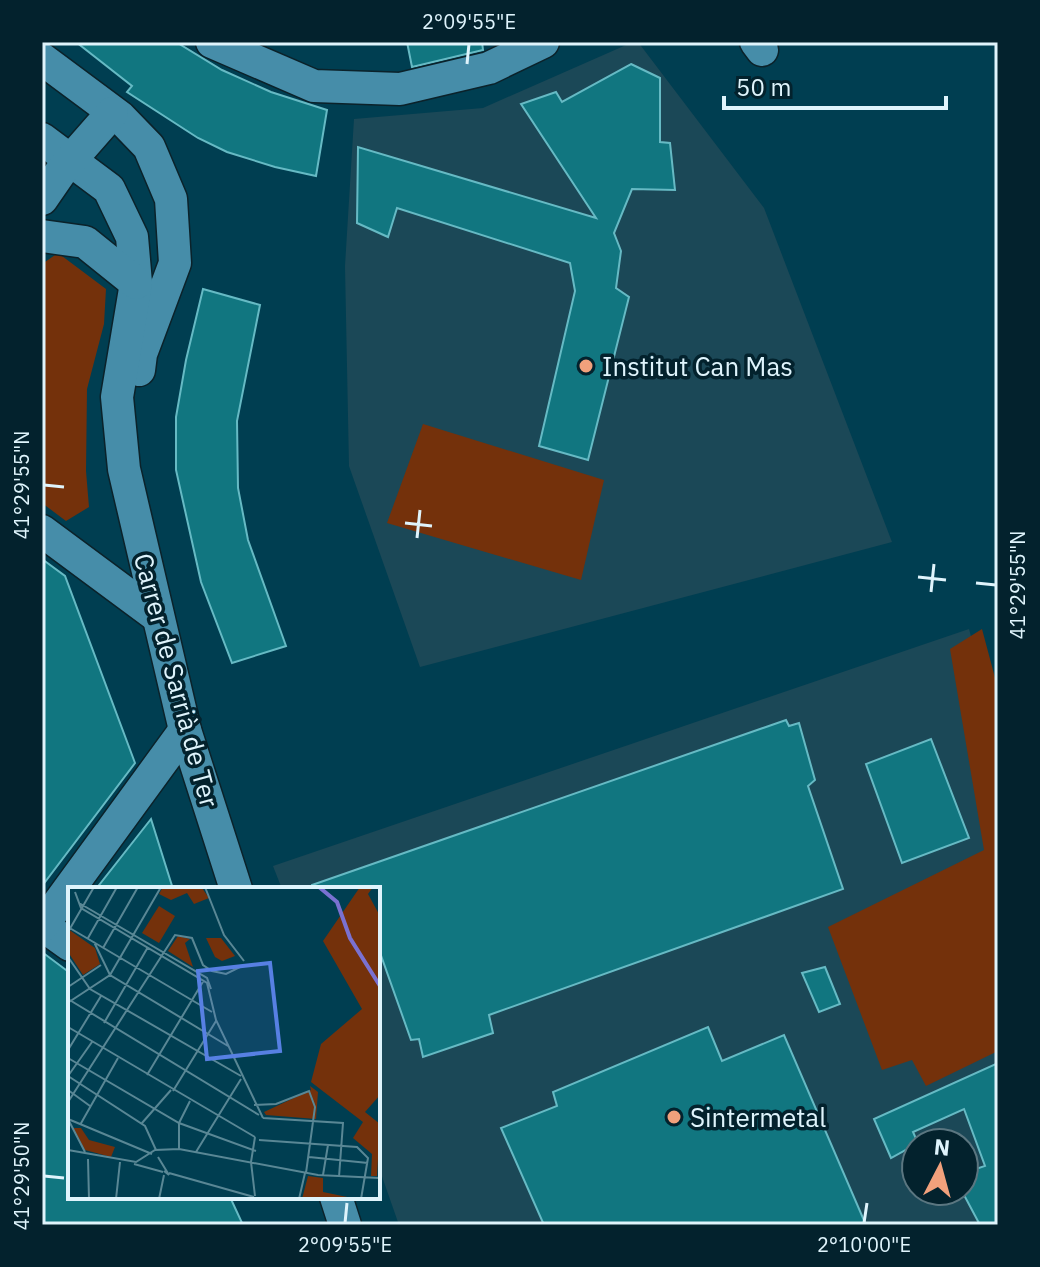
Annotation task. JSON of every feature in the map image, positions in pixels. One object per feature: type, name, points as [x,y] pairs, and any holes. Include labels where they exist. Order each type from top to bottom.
[{"type":"street","points":[[212,42],[314,86],[400,89],[489,68],[543,42]]},
{"type":"street","name":"Carrer de Sarrià de Ter","points":[[42,59],[107,119],[120,117],[149,147],[171,199],[175,263],[141,354],[124,469]]},
{"type":"street","points":[[42,199],[70,160],[107,119]]},
{"type":"street","name":"Carrer de Sarrià de Ter","points":[[42,139],[109,189],[132,237],[136,283],[117,397],[124,469],[185,730],[235,887]]},
{"type":"street","points":[[42,236],[85,242],[136,283]]},
{"type":"street","points":[[42,531],[158,617]]},
{"type":"street","points":[[70,887],[185,730]]},
{"type":"street","points":[[68,890],[42,925],[68,944]]},
{"type":"street","points":[[337,1199],[345,1225]]},
{"type":"shaded area","name":"Institut Can Mas","points":[[638,42],[764,208],[892,542],[420,667],[349,466],[345,266],[354,119],[483,108]]},
{"type":"shaded area","points":[[58,253],[106,289],[104,324],[87,389],[89,507],[66,521],[42,503],[42,264]]},
{"type":"shaded area","points":[[423,424],[604,480],[581,580],[387,523]]},
{"type":"shaded area","points":[[969,629],[998,739],[998,1225],[399,1225],[380,1171],[380,887],[281,887],[273,866]]},
{"type":"shaded area","points":[[982,629],[998,689],[998,1051],[926,1086],[912,1060],[882,1070],[828,927],[984,850],[950,649]]},
{"type":"building","points":[[76,42],[176,42],[222,70],[271,92],[327,110],[316,176],[227,152],[198,138],[127,92],[132,86]]},
{"type":"building","points":[[407,42],[482,42],[483,50],[412,67]]},
{"type":"building","points":[[631,64],[660,78],[660,142],[670,143],[675,190],[632,189],[614,233],[621,251],[616,288],[629,297],[588,460],[539,446],[575,291],[570,263],[397,208],[388,237],[357,223],[358,147],[596,218],[521,104],[556,92],[562,102]]},
{"type":"building","points":[[203,289],[260,305],[237,421],[238,488],[248,540],[286,646],[232,663],[201,582],[176,470],[176,417]]},
{"type":"building","points":[[42,559],[65,576],[135,763],[42,886]]},
{"type":"building","points":[[786,720],[789,726],[799,723],[815,780],[808,786],[843,889],[489,1015],[493,1033],[423,1057],[419,1039],[411,1040],[380,953],[380,887],[312,885]]},
{"type":"building","points":[[931,739],[969,838],[902,863],[866,764]]},
{"type":"building","points":[[151,819],[172,887],[98,887]]},
{"type":"building","points":[[42,952],[68,972],[68,1199],[231,1199],[243,1225],[42,1225]]},
{"type":"building","points":[[825,967],[840,1004],[819,1012],[802,973]]},
{"type":"building","name":"Sintermetal","points":[[708,1027],[722,1061],[784,1035],[866,1225],[544,1225],[501,1128],[557,1106],[553,1092]]},
{"type":"building","points":[[998,1063],[998,1225],[980,1225],[970,1207],[980,1207],[980,1168],[985,1166],[980,1152],[980,1127],[971,1127],[964,1109],[924,1127],[900,1127],[900,1153],[891,1158],[874,1119]]},
{"type":"place","name":"Institut Can Mas","points":[[586,366]]},
{"type":"place","name":"Sintermetal","points":[[674,1117]]}]
